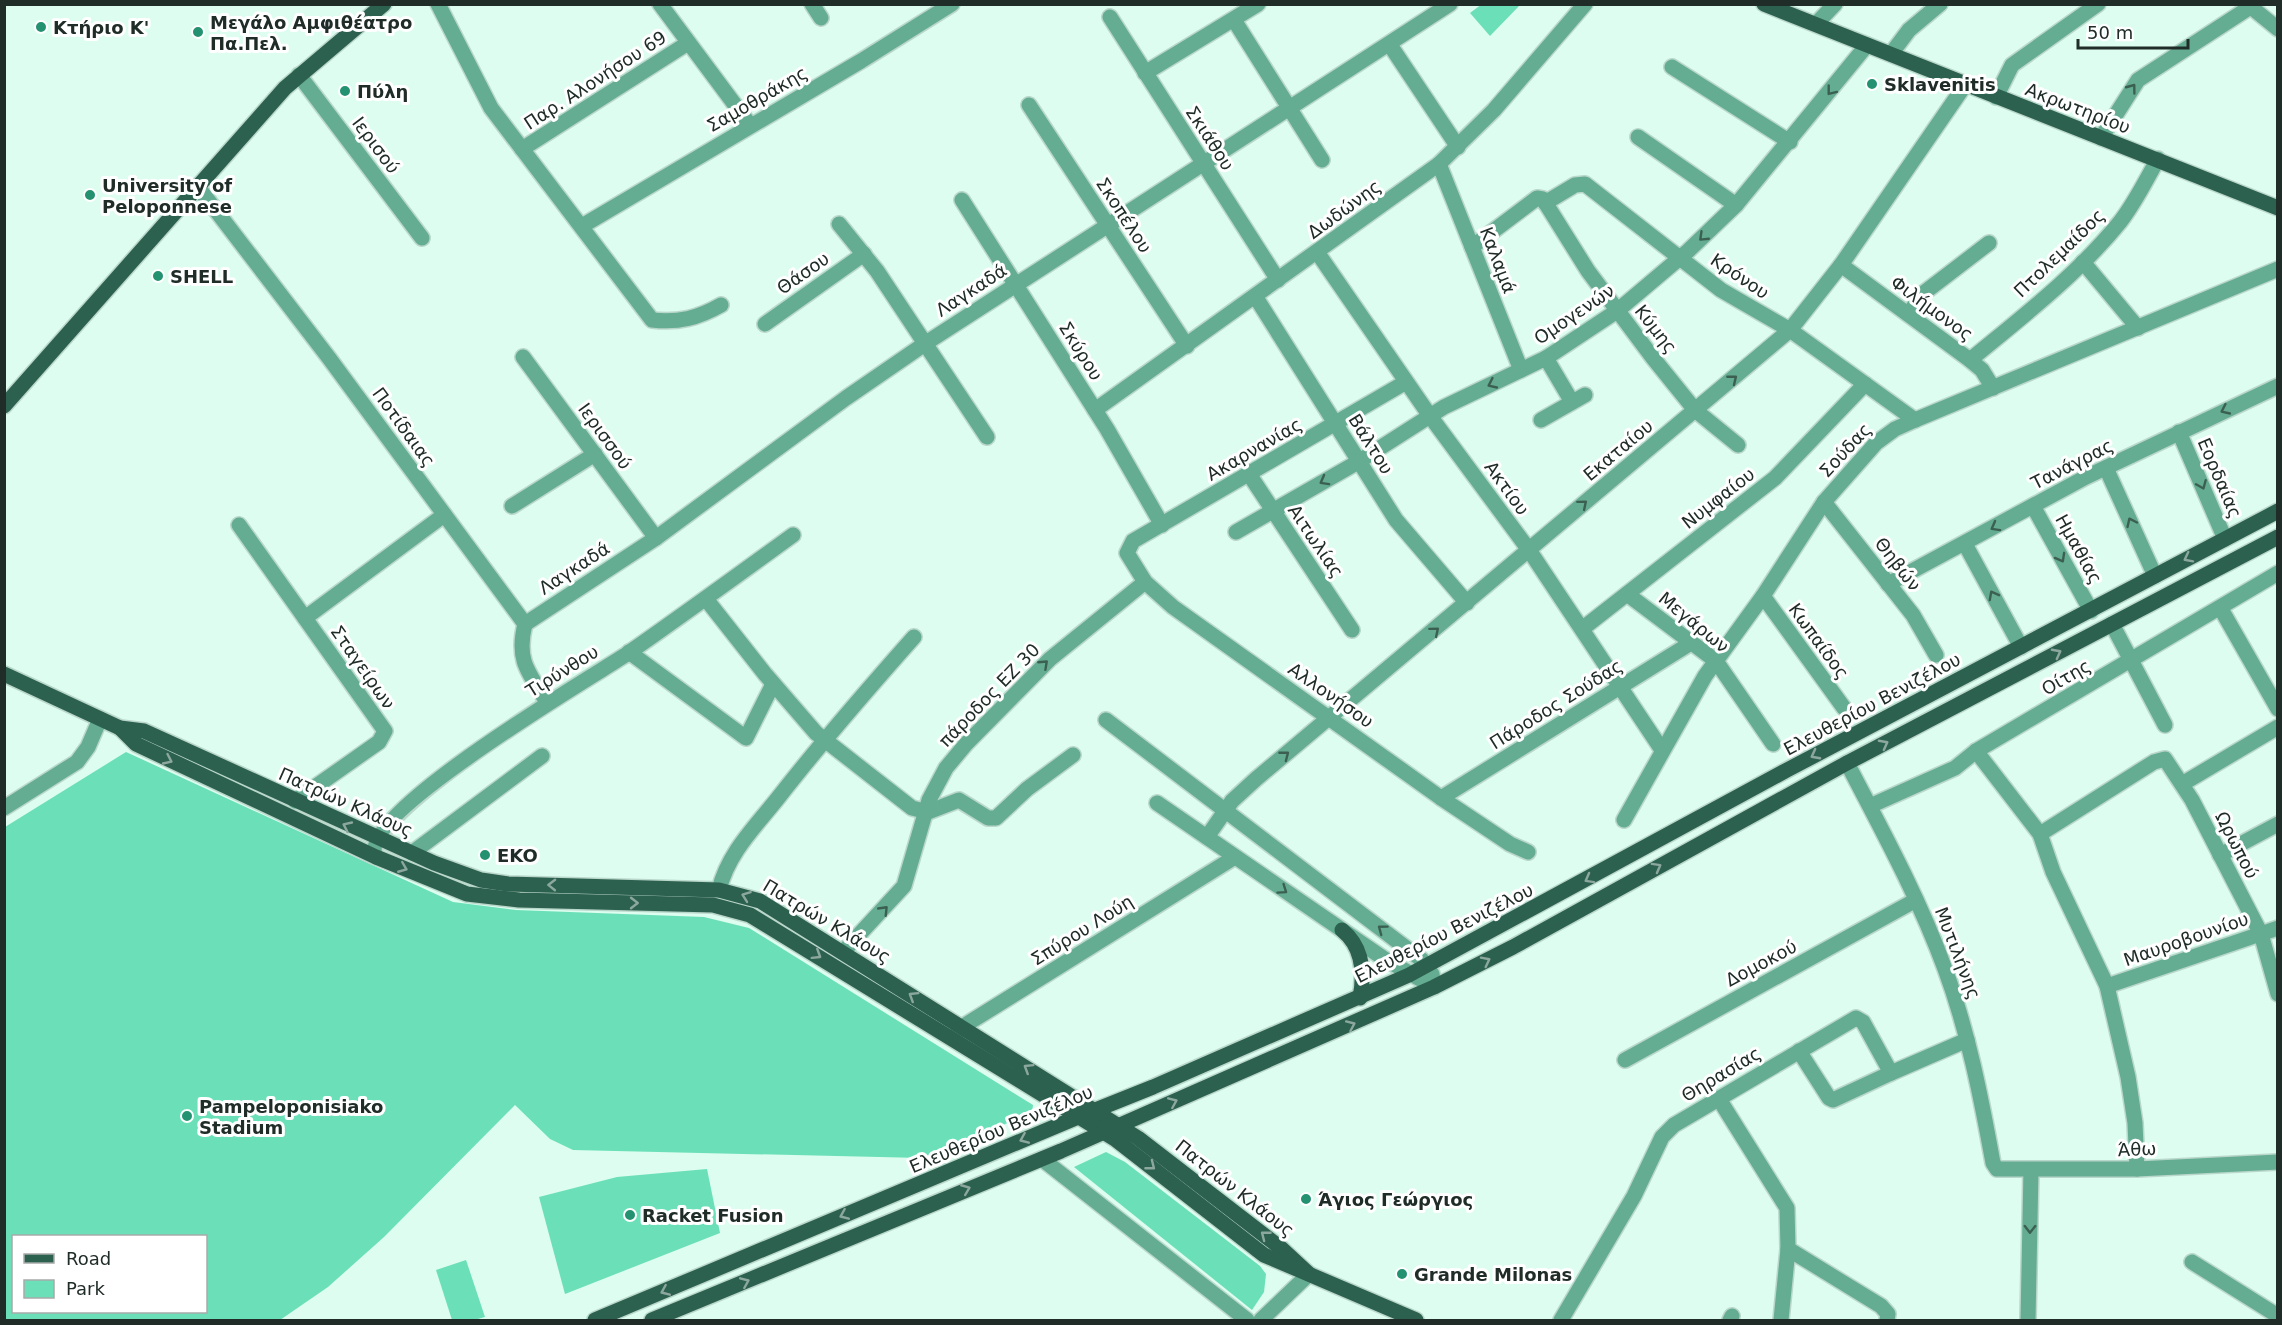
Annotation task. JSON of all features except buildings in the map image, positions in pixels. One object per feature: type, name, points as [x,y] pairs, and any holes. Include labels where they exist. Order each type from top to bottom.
[{"type":"main road","points":[[4,406],[299,75],[384,4]]},
{"type":"main road","name":"Ακρωτηρίου","points":[[1764,4],[2277,208]]},
{"type":"main road","name":"Ελευθερίου Βενιζέλου","points":[[595,1320],[1360,998],[1428,966],[1787,770],[2277,512]]},
{"type":"main road","points":[[652,1320],[1042,1159],[1434,987],[1514,947],[1847,763],[2277,537]]},
{"type":"main road","name":"Πατρών Κλάους","points":[[4,674],[120,728],[144,731],[457,873],[494,883],[719,890],[759,901],[843,951],[1078,1117],[1104,1132],[1264,1255],[1416,1320]]},
{"type":"main road","name":"Πατρών Κλάους","points":[[120,728],[136,744],[376,857],[461,892],[488,898],[689,903],[713,905],[739,912],[773,928],[1096,1110],[1182,1170],[1296,1260],[1309,1274]]},
{"type":"main road","points":[[1342,930],[1353,940],[1359,952],[1362,971],[1360,998]]},
{"type":"street","points":[[438,4],[484,97],[652,320],[698,318],[721,305]]},
{"type":"street","name":"Σαμοθράκης","points":[[582,226],[952,4]]},
{"type":"street","points":[[1145,73],[1258,4]]},
{"type":"street","name":"Λαγκαδά","points":[[525,624],[656,538],[846,398],[926,343],[1202,163],[1390,45],[1450,4]]},
{"type":"street","name":"Δωδώνης","points":[[1095,410],[1439,164],[1494,110],[1585,4]]},
{"type":"street","points":[[1816,24],[1835,4]]},
{"type":"street","points":[[1891,54],[1909,30],[1940,4]]},
{"type":"street","points":[[1996,98],[2012,65],[2098,4]]},
{"type":"street","points":[[663,5],[688,43],[750,125]]},
{"type":"street","points":[[2101,138],[2138,80],[2253,6],[2277,29]]},
{"type":"street","name":"Σκιάθου","points":[[1110,17],[1278,280]]},
{"type":"street","points":[[1234,20],[1322,160]]},
{"type":"street","name":"Παρ. Αλονήσου 69","points":[[522,149],[688,43]]},
{"type":"street","points":[[1390,45],[1458,147]]},
{"type":"street","name":"Ομογενών","points":[[1236,532],[1358,462],[1454,401],[1546,358],[1617,310],[1680,258],[1736,205],[1790,142],[1867,45]]},
{"type":"street","points":[[1672,67],[1790,142]]},
{"type":"street","name":"Ιερισού","points":[[299,75],[422,238]]},
{"type":"street","name":"Εκαταίου","points":[[1207,837],[1225,810],[1240,793],[1790,330],[1841,265],[1965,84]]},
{"type":"street","name":"Σκοπέλου","points":[[1029,105],[1187,346]]},
{"type":"street","points":[[1638,136],[1736,205]]},
{"type":"street","name":"Πτολεμαίδος","points":[[1970,360],[2083,262],[2121,221],[2158,159]]},
{"type":"street","name":"Καλαμά","points":[[1439,164],[1521,370]]},
{"type":"street","name":"Κρόνου","points":[[1541,201],[1575,184],[1585,184],[1721,290],[1790,330],[1915,420]]},
{"type":"street","name":"Ποτίδαιας","points":[[198,187],[525,624]]},
{"type":"street","name":"Σκύρου","points":[[962,201],[1095,410],[1162,525]]},
{"type":"street","points":[[1472,247],[1541,201]]},
{"type":"street","name":"Κύμης","points":[[1541,201],[1588,272],[1695,410],[1738,445]]},
{"type":"street","points":[[839,224],[864,254],[926,343],[987,437]]},
{"type":"street","points":[[1908,314],[1925,292],[1989,243]]},
{"type":"street","name":"Ακτίου","points":[[1317,252],[1430,416],[1529,550],[1662,750]]},
{"type":"street","name":"Θάσου","points":[[765,324],[864,254]]},
{"type":"street","points":[[2083,262],[2138,328]]},
{"type":"street","name":"Φιλήμονος","points":[[1841,265],[1970,360],[1982,370],[1993,388]]},
{"type":"street","name":"Σούδας","points":[[1624,820],[1662,750],[1716,661],[1763,596],[1824,502],[1876,443],[1894,429],[2277,269]]},
{"type":"street","name":"Βάλτου","points":[[1255,296],[1396,520],[1467,603]]},
{"type":"street","name":"Ιερισσού","points":[[523,357],[656,538]]},
{"type":"street","points":[[1541,420],[1579,399],[1546,358]]},
{"type":"street","name":"Ακαρνανίας","points":[[1127,554],[1133,541],[1406,382]]},
{"type":"street","name":"Νυμφαίου","points":[[1582,628],[1775,478],[1865,384]]},
{"type":"street","name":"Τανάγρας","points":[[1888,584],[2106,468],[2277,386]]},
{"type":"street","name":"Εορδαίας","points":[[2180,432],[2225,539]]},
{"type":"street","points":[[512,506],[595,454]]},
{"type":"street","points":[[2106,468],[2155,576]]},
{"type":"street","name":"Αιτωλίας","points":[[1249,474],[1352,630]]},
{"type":"street","name":"Θηβών","points":[[1824,502],[1913,615],[1936,655]]},
{"type":"street","name":"Ημαθίας","points":[[2033,507],[2091,610]]},
{"type":"street","name":"Σταγείρων","points":[[305,618],[444,515]]},
{"type":"street","name":"Σταγείρων","points":[[239,525],[385,731],[379,742],[295,801]]},
{"type":"street","name":"Τιρύνθου","points":[[376,838],[386,825],[441,777],[547,702],[629,652],[794,535]]},
{"type":"street","points":[[1965,544],[2021,647]]},
{"type":"street","name":"Αλλονήσου","points":[[1127,554],[1145,582],[1173,608],[1441,798],[1510,844],[1528,852]]},
{"type":"street","name":"Οίτης","points":[[1870,806],[1955,768],[1976,751],[2221,609],[2277,573]]},
{"type":"street","name":"πάροδος ΕΖ 30","points":[[843,951],[904,886],[924,812],[946,768],[985,723],[1050,658],[1145,582]]},
{"type":"street","name":"Μεγάρων","points":[[1627,594],[1716,661],[1773,744]]},
{"type":"street","name":"Κωπαίδος","points":[[1763,596],[1844,708]]},
{"type":"street","points":[[706,599],[773,684],[824,740],[900,801],[924,812],[956,800],[988,818],[996,818],[1027,789],[1073,756]]},
{"type":"street","points":[[2221,609],[2277,709]]},
{"type":"street","points":[[525,624],[520,646],[522,657],[547,702]]},
{"type":"street","points":[[2112,624],[2165,725]]},
{"type":"street","points":[[719,890],[729,861],[824,740],[914,637]]},
{"type":"street","name":"Πάροδος Σούδας","points":[[1441,798],[1691,643]]},
{"type":"street","points":[[629,652],[746,738],[773,684]]},
{"type":"street","points":[[4,808],[77,762],[88,747],[100,719]]},
{"type":"street","points":[[1106,720],[1428,966],[1434,987]]},
{"type":"street","points":[[2182,784],[2277,727]]},
{"type":"street","points":[[1976,751],[2040,834],[2053,872],[2107,986],[2128,1077],[2135,1123],[2137,1169]]},
{"type":"street","points":[[411,853],[542,756]]},
{"type":"street","name":"Ωρωπού","points":[[2040,834],[2154,762],[2165,759],[2182,784],[2261,934],[2277,994]]},
{"type":"street","name":"Μυτιλήνης","points":[[1847,763],[1916,900],[1945,969],[1967,1040],[1982,1101],[1993,1163],[1997,1169]]},
{"type":"street","points":[[1157,802],[1409,975],[1434,987]]},
{"type":"street","points":[[2220,855],[2277,824]]},
{"type":"street","points":[[376,838],[373,848],[376,857]]},
{"type":"street","name":"Σπύρου Λούη","points":[[957,1033],[1235,857]]},
{"type":"street","name":"Δομοκού","points":[[1625,1060],[1916,900]]},
{"type":"street","name":"Μαυροβουνίου","points":[[2107,986],[2277,928]]},
{"type":"street","name":"Θηρασίας","points":[[1561,1320],[1634,1196],[1662,1137],[1674,1125],[1856,1018],[1860,1019],[1891,1073]]},
{"type":"street","points":[[1799,1051],[1829,1098],[1833,1100],[1967,1040]]},
{"type":"street","points":[[1719,1099],[1785,1202],[1788,1217],[1788,1249],[1781,1320]]},
{"type":"street","points":[[1042,1159],[1247,1320]]},
{"type":"street","name":"Άθω","points":[[1997,1169],[2137,1169],[2277,1162]]},
{"type":"street","points":[[2028,1320],[2031,1170]]},
{"type":"street","points":[[1788,1249],[1884,1307],[1888,1314],[1887,1320]]},
{"type":"street","points":[[2192,1262],[2277,1316]]},
{"type":"street","points":[[1261,1320],[1309,1274]]},
{"type":"green space","points":[[1482,4],[1520,5],[1490,36],[1470,13]]},
{"type":"green space","points":[[126,752],[453,902],[516,910],[704,917],[749,928],[1033,1105],[1032,1113],[922,1158],[573,1150],[550,1139],[515,1105],[384,1237],[328,1287],[280,1320],[5,1320],[5,827]]},
{"type":"green space","points":[[1106,1152],[1125,1162],[1260,1266],[1266,1274],[1264,1292],[1252,1310],[1074,1167]]},
{"type":"green space","name":"Racket Fusion","points":[[707,1169],[720,1233],[565,1294],[539,1197],[617,1177]]},
{"type":"green space","points":[[466,1260],[485,1317],[474,1320],[452,1320],[436,1270]]},
{"type":"place","name":"Κτήριο Κ'","points":[[41,27]]},
{"type":"place","name":"Μεγάλο Αμφιθέατρο Πα.Πελ.","points":[[198,32]]},
{"type":"place","name":"Sklavenitis","points":[[1872,84]]},
{"type":"place","name":"Πύλη","points":[[345,91]]},
{"type":"place","name":"University of Peloponnese","points":[[90,195]]},
{"type":"place","name":"SHELL","points":[[158,276]]},
{"type":"place","name":"EKO","points":[[485,855]]},
{"type":"place","name":"Pampeloponisiako Stadium","points":[[187,1116]]},
{"type":"place","name":"Άγιος Γεώργιος","points":[[1306,1199]]},
{"type":"place","name":"Racket Fusion","points":[[630,1215]]},
{"type":"place","name":"Grande Milonas","points":[[1402,1274]]}]
